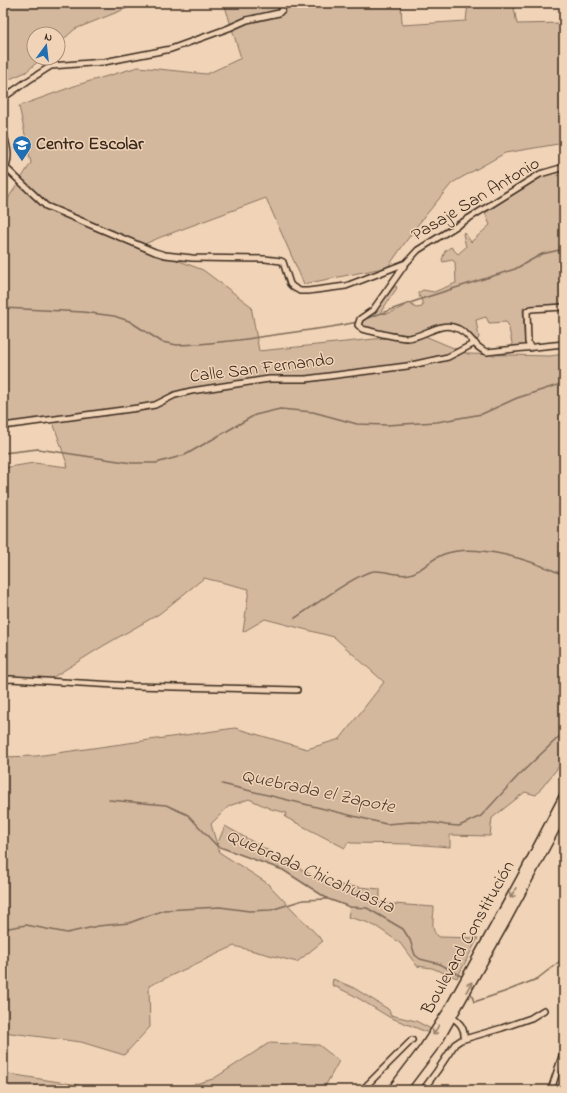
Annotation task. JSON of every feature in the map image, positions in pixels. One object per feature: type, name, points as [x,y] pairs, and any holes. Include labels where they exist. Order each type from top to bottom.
[{"type":"highway","name":"Boulevard Constitución","points":[[392,1090],[429,1041],[448,1010],[523,875],[564,796]]},
{"type":"highway","name":"Boulevard Constitución","points":[[401,1090],[434,1047],[452,1017],[564,812]]},
{"type":"street","points":[[3,98],[51,66],[104,62],[172,49],[247,20],[279,13],[282,10],[284,3]]},
{"type":"street","points":[[3,131],[5,150],[8,159],[4,168],[46,206],[97,229],[155,252],[165,255],[192,258],[265,259],[281,261],[283,262],[290,284],[300,291],[346,286],[406,264]]},
{"type":"street","name":"Pasaje San Antonio","points":[[475,343],[462,330],[452,327],[440,328],[410,338],[362,329],[359,327],[358,322],[373,310],[418,250],[540,174],[564,167]]},
{"type":"street","points":[[530,348],[528,342],[527,311],[531,309],[564,307]]},
{"type":"street","points":[[475,343],[487,352],[564,344]]},
{"type":"street","name":"Calle San Fernando","points":[[3,426],[155,405],[183,393],[269,379],[306,379],[407,366],[448,357],[475,343]]},
{"type":"street","points":[[3,681],[10,679],[134,686],[297,690]]},
{"type":"street","points":[[423,1090],[455,1044],[464,1039],[531,1018],[544,1010]]},
{"type":"street","points":[[452,1017],[460,1023],[463,1028],[464,1039]]},
{"type":"street","points":[[362,1090],[412,1040]]},
{"type":"street","points":[[551,1090],[563,1053]]},
{"type":"shaded area","points":[[3,3],[140,3],[75,29],[66,37],[66,26],[26,26],[26,66],[33,66],[26,72],[3,82]]},
{"type":"shaded area","points":[[224,3],[401,3],[402,25],[466,21],[468,3],[513,3],[517,24],[564,23],[564,143],[505,153],[452,183],[416,227],[388,267],[304,284],[266,198],[140,246],[203,270],[251,306],[259,351],[403,336],[364,328],[361,323],[378,308],[396,286],[397,288],[380,313],[383,314],[391,312],[409,303],[416,308],[422,307],[423,304],[418,293],[423,290],[434,292],[456,283],[455,262],[452,260],[443,262],[442,260],[445,251],[451,247],[458,254],[466,247],[463,234],[464,232],[471,242],[490,225],[485,213],[541,177],[564,171],[564,304],[523,308],[525,346],[513,348],[508,324],[506,322],[489,323],[486,317],[476,320],[479,338],[477,340],[463,328],[453,324],[442,325],[420,334],[468,354],[550,356],[564,354],[564,760],[536,795],[525,792],[492,818],[490,836],[450,835],[450,847],[348,842],[345,848],[285,817],[287,813],[271,809],[249,799],[229,806],[211,824],[217,845],[225,826],[327,884],[380,889],[380,903],[434,907],[433,928],[434,932],[440,937],[478,938],[457,978],[432,968],[417,966],[400,943],[377,927],[348,917],[350,907],[328,899],[283,870],[217,846],[219,852],[267,883],[323,941],[297,962],[234,946],[149,986],[150,1027],[124,1055],[81,1042],[3,1032],[3,757],[36,756],[235,728],[307,749],[340,739],[384,682],[334,637],[265,619],[243,632],[249,589],[204,578],[159,614],[103,646],[47,681],[3,681],[3,468],[34,463],[68,467],[51,416],[3,426],[3,215],[9,197],[31,163],[19,106],[77,85],[138,67],[207,74],[241,58]]},
{"type":"shaded area","points":[[333,979],[354,988],[388,1009],[390,1015],[416,1021],[431,1029],[429,1033],[389,1017],[353,995],[332,985]]},
{"type":"shaded area","points":[[269,1043],[319,1045],[339,1061],[323,1090],[174,1090],[213,1079]]},
{"type":"shaded area","points":[[3,1073],[78,1085],[90,1090],[3,1090]]},
{"type":"waterway","points":[[362,320],[427,297],[515,269],[542,254],[564,249]]},
{"type":"waterway","points":[[3,308],[83,312],[114,316],[129,321],[162,342],[177,345],[239,340],[358,322]]},
{"type":"waterway","points":[[3,453],[38,449],[132,463],[156,463],[185,455],[255,415],[280,409],[313,412],[357,424],[386,425],[437,422],[482,414],[517,398],[564,383]]},
{"type":"waterway","points":[[295,618],[346,584],[366,573],[374,571],[403,575],[413,573],[436,558],[444,554],[457,551],[472,550],[505,555],[537,564],[564,575]]},
{"type":"waterway","name":"Quebrada el Zapote","points":[[222,784],[386,824],[411,822],[459,826],[481,816],[518,776],[564,732]]},
{"type":"waterway","name":"Quebrada Chicahuasta","points":[[109,800],[166,805],[188,815],[217,846],[283,870],[328,899],[350,907],[367,908],[403,929],[410,940],[415,955],[420,959],[440,964],[463,977]]},
{"type":"waterway","points":[[3,929],[26,925],[67,933],[98,926],[129,923],[164,910],[220,907],[249,911],[271,910],[303,900],[327,899]]},
{"type":"waterway","name":"Quebrada Chicahuasta","points":[[471,993],[474,1002],[504,992],[537,979],[564,958]]},
{"type":"place","name":"Centro Escolar","points":[[22,162]]}]
